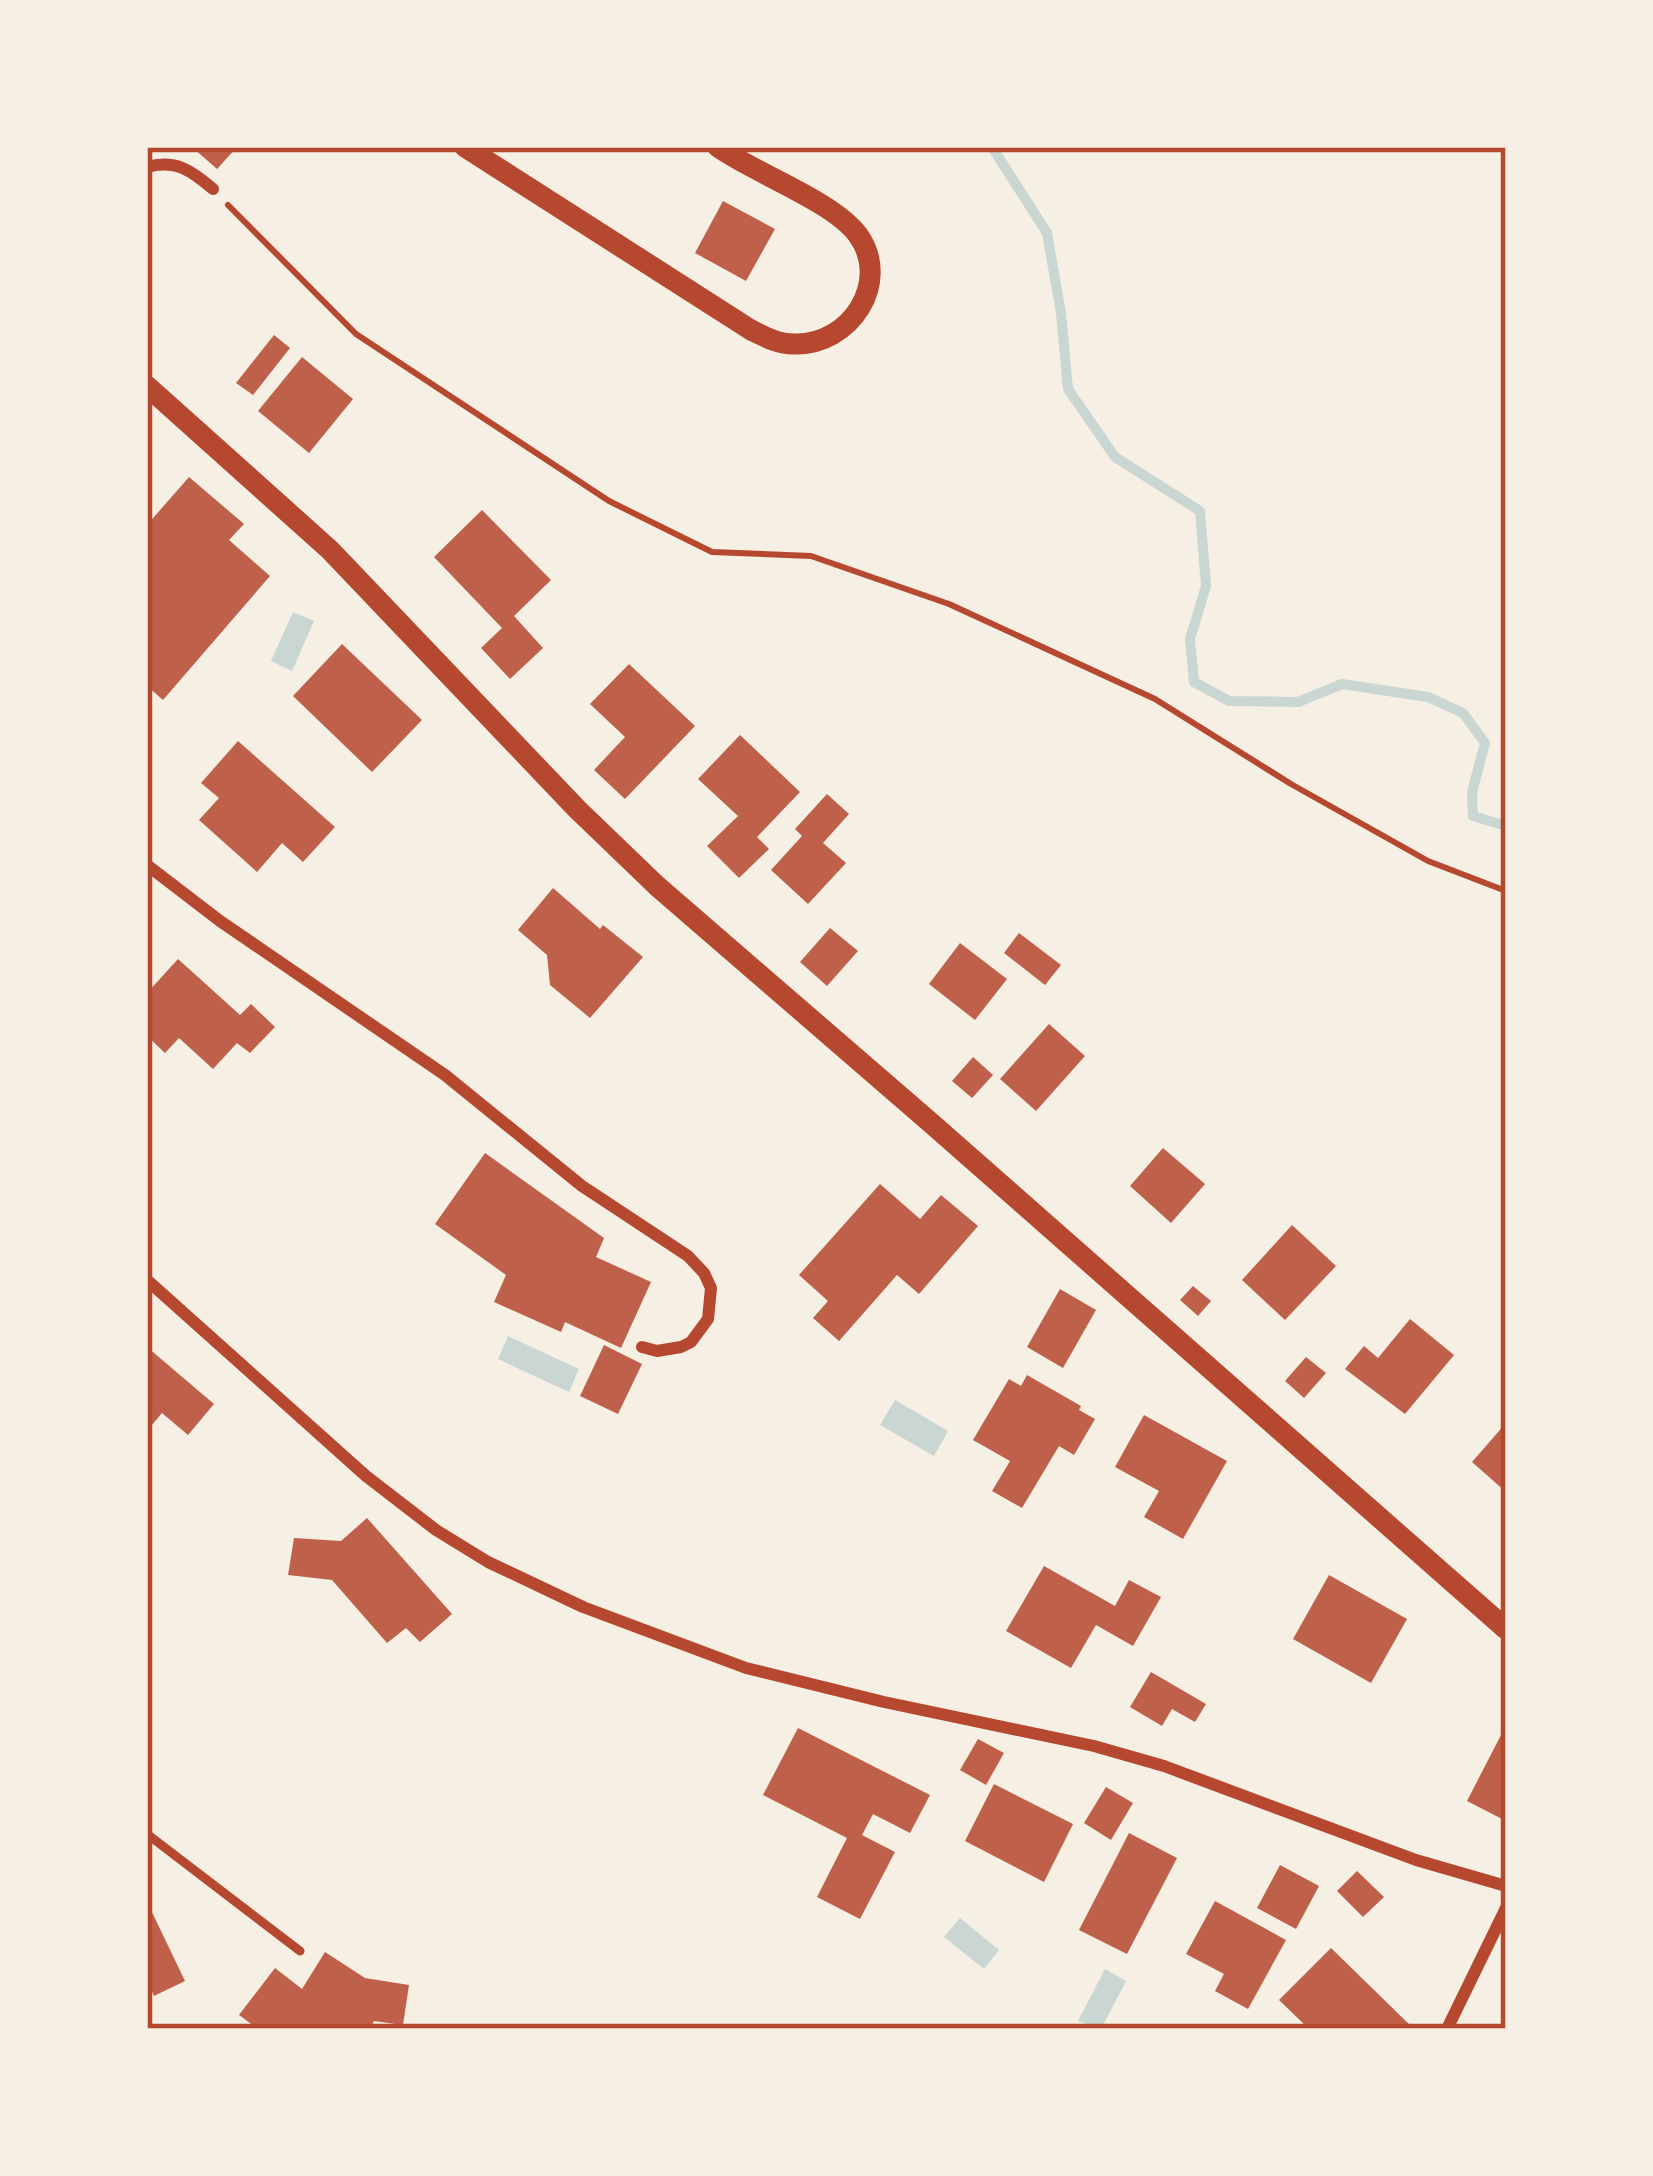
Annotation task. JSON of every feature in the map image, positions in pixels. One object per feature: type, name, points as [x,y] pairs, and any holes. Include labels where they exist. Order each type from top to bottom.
[{"type":"street","points":[[465,147],[751,330],[774,341],[796,344],[831,335],[849,322],[870,289],[868,252],[841,217],[718,147]]},
{"type":"street","points":[[147,166],[163,162],[182,166],[213,189]]},
{"type":"street","points":[[147,386],[330,550],[656,886],[1506,1628]]},
{"type":"street","points":[[147,865],[220,921],[445,1075],[582,1186],[688,1256],[711,1288],[708,1319],[682,1347],[657,1351],[642,1347]]},
{"type":"street","points":[[147,1280],[366,1476],[436,1530],[488,1562],[583,1607],[746,1668],[1164,1766],[1416,1861],[1506,1886]]},
{"type":"street","points":[[1448,2029],[1506,1908]]},
{"type":"lane","points":[[147,1834],[300,1952]]},
{"type":"path","points":[[213,189],[356,334],[609,501],[712,552],[811,556],[949,604],[1155,699],[1291,784],[1428,861],[1506,891]]},
{"type":"shaded area","points":[[293,612],[314,621],[292,671],[271,661]]},
{"type":"shaded area","points":[[508,1336],[579,1369],[569,1392],[498,1359]]},
{"type":"shaded area","points":[[895,1400],[948,1431],[934,1456],[880,1425]]},
{"type":"shaded area","points":[[960,1918],[999,1950],[984,1969],[944,1937]]},
{"type":"shaded area","points":[[1105,1969],[1126,1981],[1101,2029],[1078,2021]]},
{"type":"building","points":[[192,147],[237,147],[217,169]]},
{"type":"building","points":[[723,201],[775,229],[746,281],[695,253]]},
{"type":"building","points":[[274,335],[290,348],[253,395],[236,383]]},
{"type":"building","points":[[302,357],[353,399],[309,453],[258,411]]},
{"type":"building","points":[[189,477],[244,524],[229,540],[270,576],[163,700],[147,686],[147,525]]},
{"type":"building","points":[[482,510],[551,580],[514,616],[543,648],[510,679],[481,648],[502,628],[434,557]]},
{"type":"building","points":[[342,644],[422,720],[372,772],[293,696]]},
{"type":"building","points":[[629,664],[695,726],[625,799],[594,770],[625,737],[590,704]]},
{"type":"building","points":[[740,735],[800,792],[757,837],[769,849],[739,878],[707,846],[738,816],[698,779]]},
{"type":"building","points":[[238,741],[335,827],[303,862],[282,843],[257,872],[199,820],[219,798],[201,783]]},
{"type":"building","points":[[827,794],[849,814],[823,843],[846,863],[808,904],[771,870],[802,836],[795,829]]},
{"type":"building","points":[[553,888],[600,929],[603,925],[643,957],[590,1018],[550,985],[547,955],[518,930]]},
{"type":"building","points":[[830,928],[858,951],[827,986],[800,962]]},
{"type":"building","points":[[1019,933],[1061,965],[1045,985],[1004,953]]},
{"type":"building","points":[[960,943],[1007,979],[975,1020],[929,984]]},
{"type":"building","points":[[178,959],[240,1015],[251,1004],[275,1027],[250,1053],[237,1043],[213,1069],[179,1038],[165,1053],[147,1036],[147,993]]},
{"type":"building","points":[[1049,1024],[1085,1056],[1036,1111],[1000,1079]]},
{"type":"building","points":[[973,1057],[993,1075],[972,1098],[952,1081]]},
{"type":"building","points":[[1163,1148],[1205,1184],[1171,1223],[1130,1186]]},
{"type":"building","points":[[485,1153],[604,1238],[596,1257],[651,1282],[621,1348],[565,1322],[561,1332],[494,1302],[506,1275],[435,1224]]},
{"type":"building","points":[[880,1184],[920,1219],[941,1195],[978,1226],[919,1294],[897,1275],[839,1341],[813,1318],[828,1301],[799,1275]]},
{"type":"building","points":[[1292,1225],[1336,1266],[1285,1320],[1242,1280]]},
{"type":"building","points":[[1193,1286],[1211,1301],[1198,1316],[1180,1300]]},
{"type":"building","points":[[1060,1289],[1096,1310],[1063,1368],[1027,1347]]},
{"type":"building","points":[[1410,1319],[1454,1355],[1405,1414],[1345,1369],[1364,1346],[1378,1358]]},
{"type":"building","points":[[604,1345],[642,1364],[618,1414],[580,1396]]},
{"type":"building","points":[[147,1347],[214,1404],[188,1435],[162,1413],[147,1431]]},
{"type":"building","points":[[1306,1357],[1326,1373],[1304,1398],[1285,1381]]},
{"type":"building","points":[[1027,1375],[1095,1419],[1074,1455],[1059,1446],[1022,1508],[992,1491],[1010,1461],[973,1440],[1009,1379],[1021,1386]]},
{"type":"building","points":[[1144,1415],[1227,1461],[1183,1539],[1144,1517],[1159,1491],[1115,1467]]},
{"type":"building","points":[[1506,1423],[1506,1492],[1472,1462]]},
{"type":"building","points":[[367,1518],[452,1614],[420,1642],[406,1628],[387,1643],[332,1580],[288,1575],[294,1538],[341,1541]]},
{"type":"building","points":[[1044,1566],[1115,1606],[1129,1580],[1161,1597],[1133,1646],[1096,1625],[1071,1668],[1006,1631]]},
{"type":"building","points":[[1329,1575],[1407,1619],[1371,1683],[1293,1639]]},
{"type":"building","points":[[1151,1672],[1206,1704],[1195,1722],[1172,1709],[1162,1726],[1130,1707]]},
{"type":"building","points":[[798,1728],[930,1795],[910,1833],[873,1814],[862,1835],[895,1852],[860,1919],[817,1897],[847,1838],[763,1795]]},
{"type":"building","points":[[1502,1733],[1506,1736],[1506,1821],[1467,1801]]},
{"type":"building","points":[[978,1739],[1004,1753],[986,1785],[960,1770]]},
{"type":"building","points":[[994,1784],[1073,1824],[1044,1882],[965,1841]]},
{"type":"building","points":[[1106,1787],[1133,1803],[1111,1840],[1084,1823]]},
{"type":"building","points":[[1129,1833],[1177,1858],[1127,1954],[1079,1930]]},
{"type":"building","points":[[1280,1865],[1319,1886],[1296,1929],[1257,1908]]},
{"type":"building","points":[[1357,1871],[1384,1897],[1363,1917],[1337,1891]]},
{"type":"building","points":[[1215,1901],[1286,1940],[1248,2009],[1215,1991],[1224,1974],[1186,1954]]},
{"type":"building","points":[[150,1908],[185,1981],[154,1996],[147,1981]]},
{"type":"building","points":[[1331,1948],[1414,2029],[1309,2029],[1279,2000]]},
{"type":"building","points":[[325,1952],[365,1978],[409,1985],[403,2025],[374,2021],[370,2029],[258,2029],[239,2015],[275,1968],[302,1989]]},
{"type":"waterway","points":[[992,147],[1047,233],[1068,389],[1115,457],[1200,511],[1206,586],[1190,639],[1194,682],[1229,701],[1298,702],[1342,684],[1428,697],[1463,713],[1485,743],[1472,792],[1473,816],[1506,826]]}]
